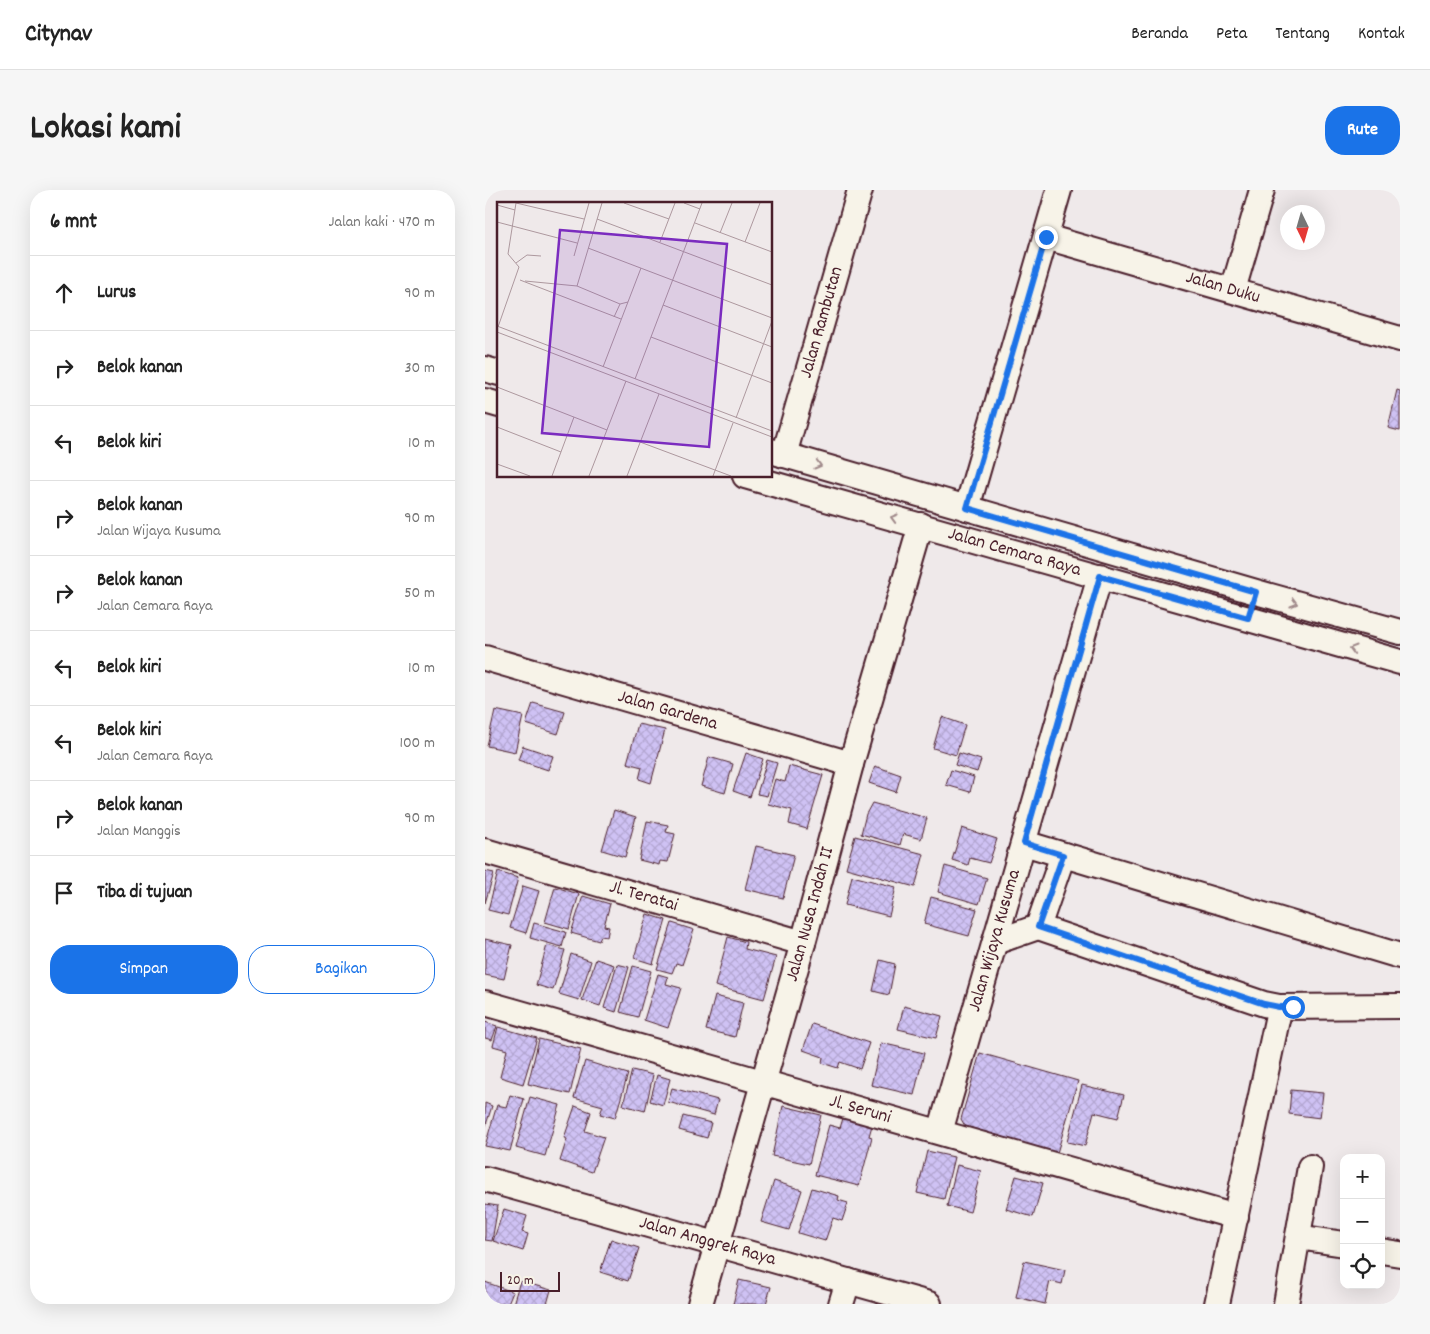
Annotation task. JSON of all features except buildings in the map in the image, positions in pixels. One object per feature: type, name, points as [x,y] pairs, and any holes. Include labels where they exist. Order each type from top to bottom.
[{"type":"street","name":"Jalan Rambutan","points":[[778,453],[860,190]]},
{"type":"street","points":[[967,508],[1059,190]]},
{"type":"street","points":[[1233,290],[1262,190]]},
{"type":"street","name":"Jalan Duku","points":[[1046,237],[1400,338]]},
{"type":"street","name":"Jalan Cemara Raya","points":[[778,453],[1400,632]]},
{"type":"street","name":"Jalan Cemara Raya","points":[[752,478],[1400,662]]},
{"type":"street","name":"Jalan Nusa Indah II","points":[[700,1304],[803,942],[851,764],[921,525]]},
{"type":"street","name":"Jalan Wijaya Kusuma","points":[[940,1132],[1100,576]]},
{"type":"street","points":[[1248,618],[1256,592]]},
{"type":"street","name":"Jalan Gardena","points":[[485,658],[851,764]]},
{"type":"street","points":[[1024,843],[1400,956]]},
{"type":"street","name":"Jl. Teratai","points":[[485,851],[803,942]]},
{"type":"street","points":[[1038,927],[1063,855]]},
{"type":"street","points":[[995,942],[1038,927],[1264,1004],[1279,1007],[1400,1006]]},
{"type":"street","name":"Jl. Seruni","points":[[485,1003],[1236,1217]]},
{"type":"street","points":[[1217,1304],[1279,1007]]},
{"type":"street","points":[[1286,1304],[1310,1167]]},
{"type":"street","name":"Jalan Anggrek Raya","points":[[485,1178],[929,1304]]},
{"type":"street","points":[[1298,1237],[1340,1243]]},
{"type":"street","points":[[1385,1252],[1400,1254]]},
{"type":"street","points":[[841,1304],[848,1281]]},
{"type":"route","points":[[1046,237],[967,508],[1256,592],[1248,618],[1100,576],[1024,843],[1063,855],[1038,927],[1264,1004],[1293,1007]]}]
